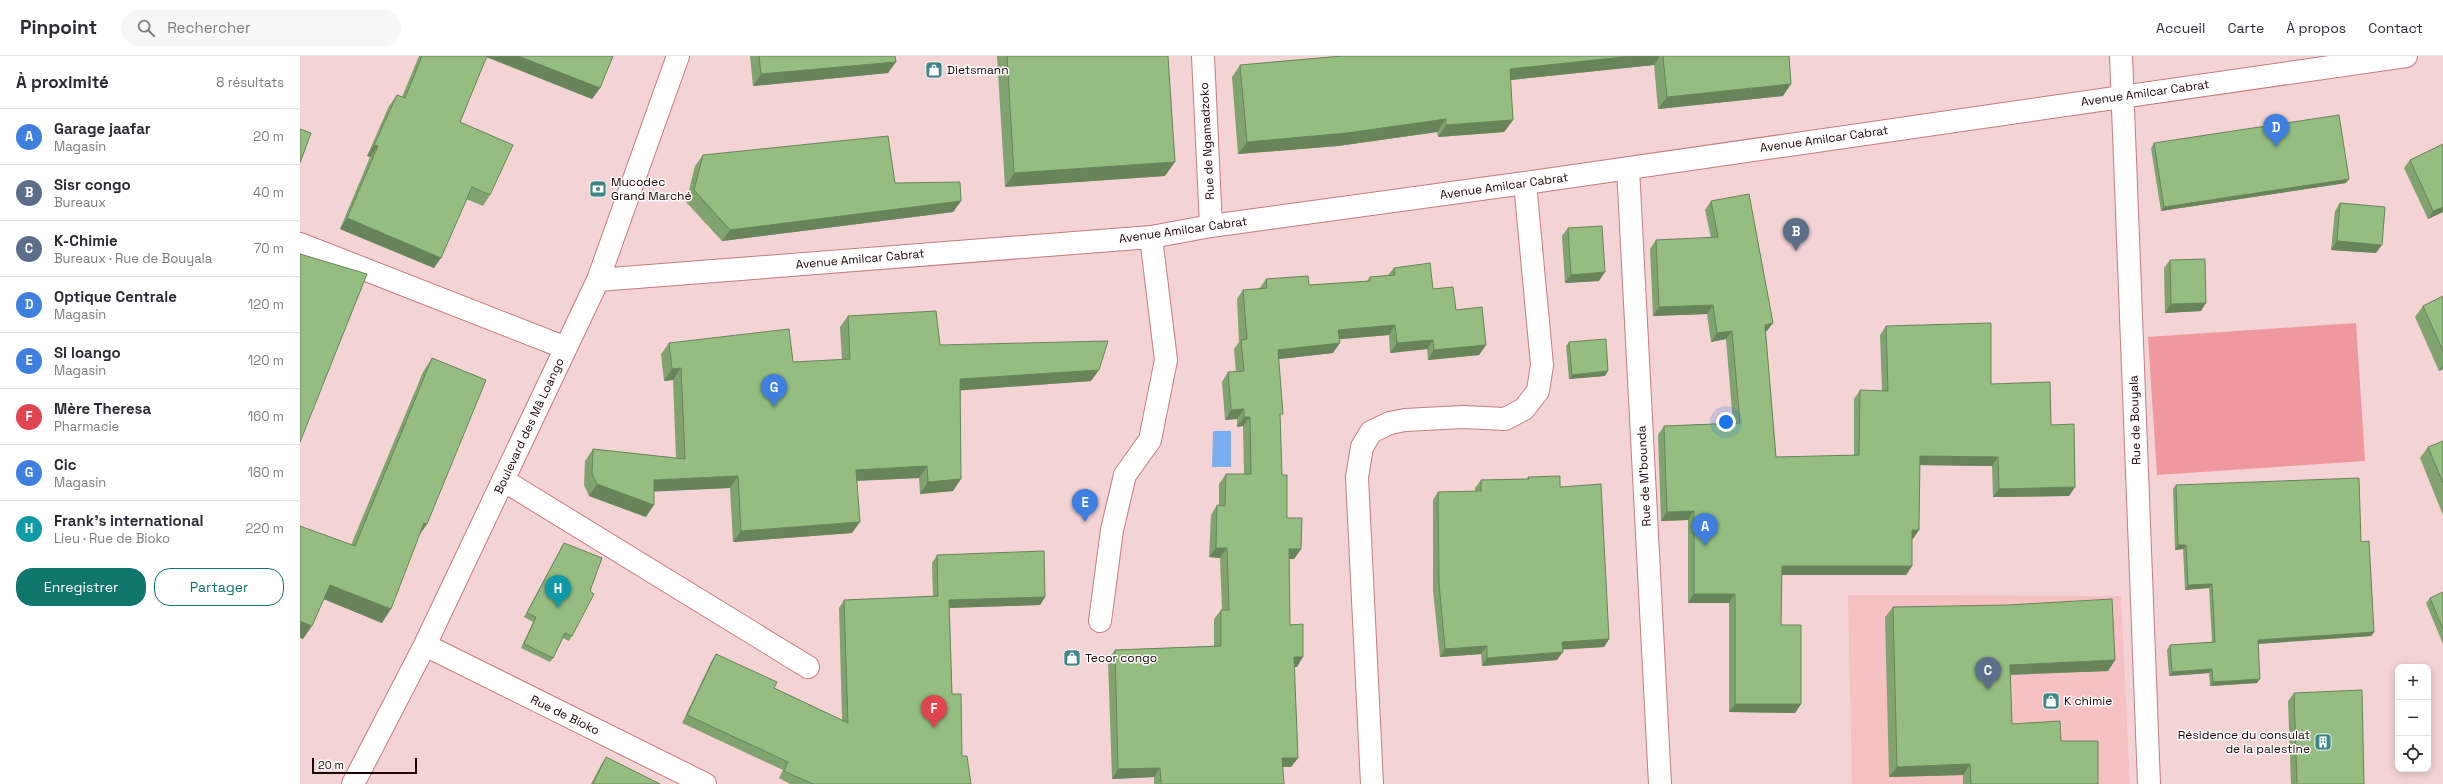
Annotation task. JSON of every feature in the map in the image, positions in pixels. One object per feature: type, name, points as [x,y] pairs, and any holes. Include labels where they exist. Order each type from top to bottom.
[{"type":"street","name":"Boulevard des Mâ Loango","points":[[353,784],[425,646],[598,280],[678,56]]},
{"type":"street","name":"Rue de Ngamadzoko","points":[[1203,56],[1211,226]]},
{"type":"street","name":"Rue de Bouyala","points":[[2120,56],[2123,96],[2149,784]]},
{"type":"street","name":"Avenue Amilcar Cabrat","points":[[598,280],[1151,236],[1211,226],[1525,183],[2406,56]]},
{"type":"street","name":"Rue de M'bounda","points":[[1628,168],[1660,784]]},
{"type":"street","points":[[1372,784],[1358,505],[1358,477],[1362,447],[1371,432],[1390,423],[1405,420],[1463,417],[1504,419],[1524,409],[1538,391],[1542,365],[1525,183]]},
{"type":"street","points":[[1100,621],[1112,530],[1126,475],[1150,440],[1166,360],[1151,236]]},
{"type":"street","points":[[300,244],[566,348]]},
{"type":"street","points":[[503,480],[808,667]]},
{"type":"street","name":"Rue de Bioko","points":[[425,646],[705,784]]},
{"type":"shaded area","points":[[2356,323],[2365,461],[2157,475],[2148,337]]},
{"type":"shaded area","points":[[1848,595],[2121,596],[2130,784],[1852,784]]},
{"type":"water","points":[[1213,431],[1231,431],[1231,467],[1212,467]]},
{"type":"building","points":[[422,56],[487,56],[460,122],[513,145],[490,195],[472,187],[441,258],[347,218],[378,146],[374,145],[397,95],[405,98]]},
{"type":"building","points":[[518,56],[613,56],[600,88]]},
{"type":"building","points":[[759,56],[895,56],[896,62],[761,74]]},
{"type":"building","points":[[1007,56],[1168,56],[1175,162],[1014,173]]},
{"type":"building","points":[[1342,56],[1633,56],[1510,69],[1513,120],[1446,125],[1446,119],[1347,133],[1247,142],[1240,65]]},
{"type":"building","points":[[1663,56],[1789,56],[1791,84],[1667,97]]},
{"type":"building","points":[[2339,115],[2349,179],[2164,207],[2154,143]]},
{"type":"building","points":[[300,129],[311,133],[300,163]]},
{"type":"building","points":[[888,136],[895,183],[960,182],[961,201],[730,230],[694,190],[703,155]]},
{"type":"building","points":[[2443,144],[2443,207],[2433,211],[2410,160]]},
{"type":"building","points":[[1749,194],[1773,323],[1765,325],[1776,457],[1859,455],[1860,390],[1888,391],[1886,326],[1991,323],[1991,384],[2050,382],[2051,425],[2074,424],[2075,487],[1999,489],[1998,457],[1920,456],[1919,530],[1912,530],[1912,566],[1782,566],[1781,625],[1801,625],[1801,704],[1735,704],[1735,594],[1694,594],[1694,511],[1667,512],[1664,426],[1740,423],[1732,331],[1717,333],[1713,305],[1659,307],[1656,240],[1718,237],[1711,201]]},
{"type":"building","points":[[2340,203],[2385,207],[2382,245],[2337,241]]},
{"type":"building","points":[[1602,226],[1605,272],[1571,275],[1568,228]]},
{"type":"building","points":[[300,254],[367,274],[300,442]]},
{"type":"building","points":[[2205,259],[2206,303],[2171,304],[2170,260]]},
{"type":"building","points":[[1430,263],[1433,289],[1453,287],[1456,310],[1482,307],[1486,345],[1434,350],[1433,340],[1397,343],[1395,325],[1338,330],[1340,343],[1278,350],[1283,414],[1280,414],[1282,475],[1287,475],[1287,518],[1302,518],[1301,549],[1289,549],[1290,625],[1303,624],[1303,657],[1294,657],[1298,758],[1282,758],[1284,784],[1161,784],[1160,768],[1118,769],[1115,650],[1221,646],[1221,610],[1229,610],[1227,548],[1216,548],[1217,505],[1225,506],[1226,474],[1251,474],[1250,417],[1244,417],[1244,409],[1231,410],[1228,372],[1244,371],[1241,340],[1247,339],[1243,290],[1267,288],[1266,279],[1308,276],[1309,285],[1370,281],[1370,277],[1395,275],[1394,268]]},
{"type":"building","points":[[2443,296],[2443,351],[2423,306]]},
{"type":"building","points":[[936,311],[940,345],[1108,341],[1099,370],[960,379],[961,479],[928,482],[927,466],[856,470],[860,522],[741,531],[738,476],[654,480],[654,505],[597,484],[592,474],[593,449],[685,459],[681,368],[672,369],[669,343],[789,329],[793,362],[850,359],[848,316]]},
{"type":"building","points":[[1606,339],[1608,371],[1572,375],[1569,342]]},
{"type":"building","points":[[432,358],[486,380],[427,524],[424,523],[391,609],[330,585],[312,626],[300,621],[300,526],[355,546]]},
{"type":"building","points":[[2443,441],[2443,483],[2428,447]]},
{"type":"building","points":[[1560,476],[1560,487],[1601,484],[1609,639],[1562,642],[1563,652],[1487,658],[1487,646],[1445,649],[1439,583],[1438,492],[1481,491],[1481,480],[1529,479],[1528,477]]},
{"type":"building","points":[[2359,478],[2361,542],[2369,541],[2374,632],[2258,640],[2260,679],[2213,682],[2212,669],[2172,672],[2170,645],[2215,642],[2212,584],[2188,585],[2186,545],[2178,545],[2176,485]]},
{"type":"building","points":[[564,543],[602,558],[590,591],[594,594],[572,636],[565,633],[553,658],[524,644],[536,617],[527,613]]},
{"type":"building","points":[[1044,551],[1045,597],[949,600],[952,694],[961,694],[962,756],[967,756],[971,784],[813,784],[784,771],[788,762],[687,715],[716,654],[777,682],[774,688],[848,723],[844,600],[938,596],[937,555]]},
{"type":"building","points":[[2443,592],[2443,629],[2430,598]]},
{"type":"building","points":[[2112,599],[2115,660],[2010,665],[2012,724],[2060,721],[2061,741],[2098,741],[2098,784],[1971,784],[1970,764],[1897,767],[1893,607],[2008,605]]},
{"type":"building","name":"Résidence du consulat de la palestine","points":[[2362,690],[2364,784],[2297,784],[2294,693]]},
{"type":"building","points":[[606,757],[660,784],[593,784]]},
{"type":"place","name":"Dietsmann","points":[[934,70]]},
{"type":"place","name":"Optique Centrale","points":[[2276,147]]},
{"type":"place","name":"Mucodec Grand Marché","points":[[598,189]]},
{"type":"place","name":"Sisr congo","points":[[1796,251]]},
{"type":"place","name":"Cic","points":[[774,407]]},
{"type":"place","name":"Sl loango","points":[[1085,522]]},
{"type":"place","name":"Garage jaafar","points":[[1705,546]]},
{"type":"place","name":"Frank's international","points":[[558,608]]},
{"type":"place","name":"Tecor congo","points":[[1072,658]]},
{"type":"place","name":"K-Chimie","points":[[1988,690]]},
{"type":"place","name":"K chimie","points":[[2051,701]]},
{"type":"place","name":"Mère Theresa","points":[[934,728]]},
{"type":"place","name":"Résidence du consulat de la palestine","points":[[2323,742]]}]
